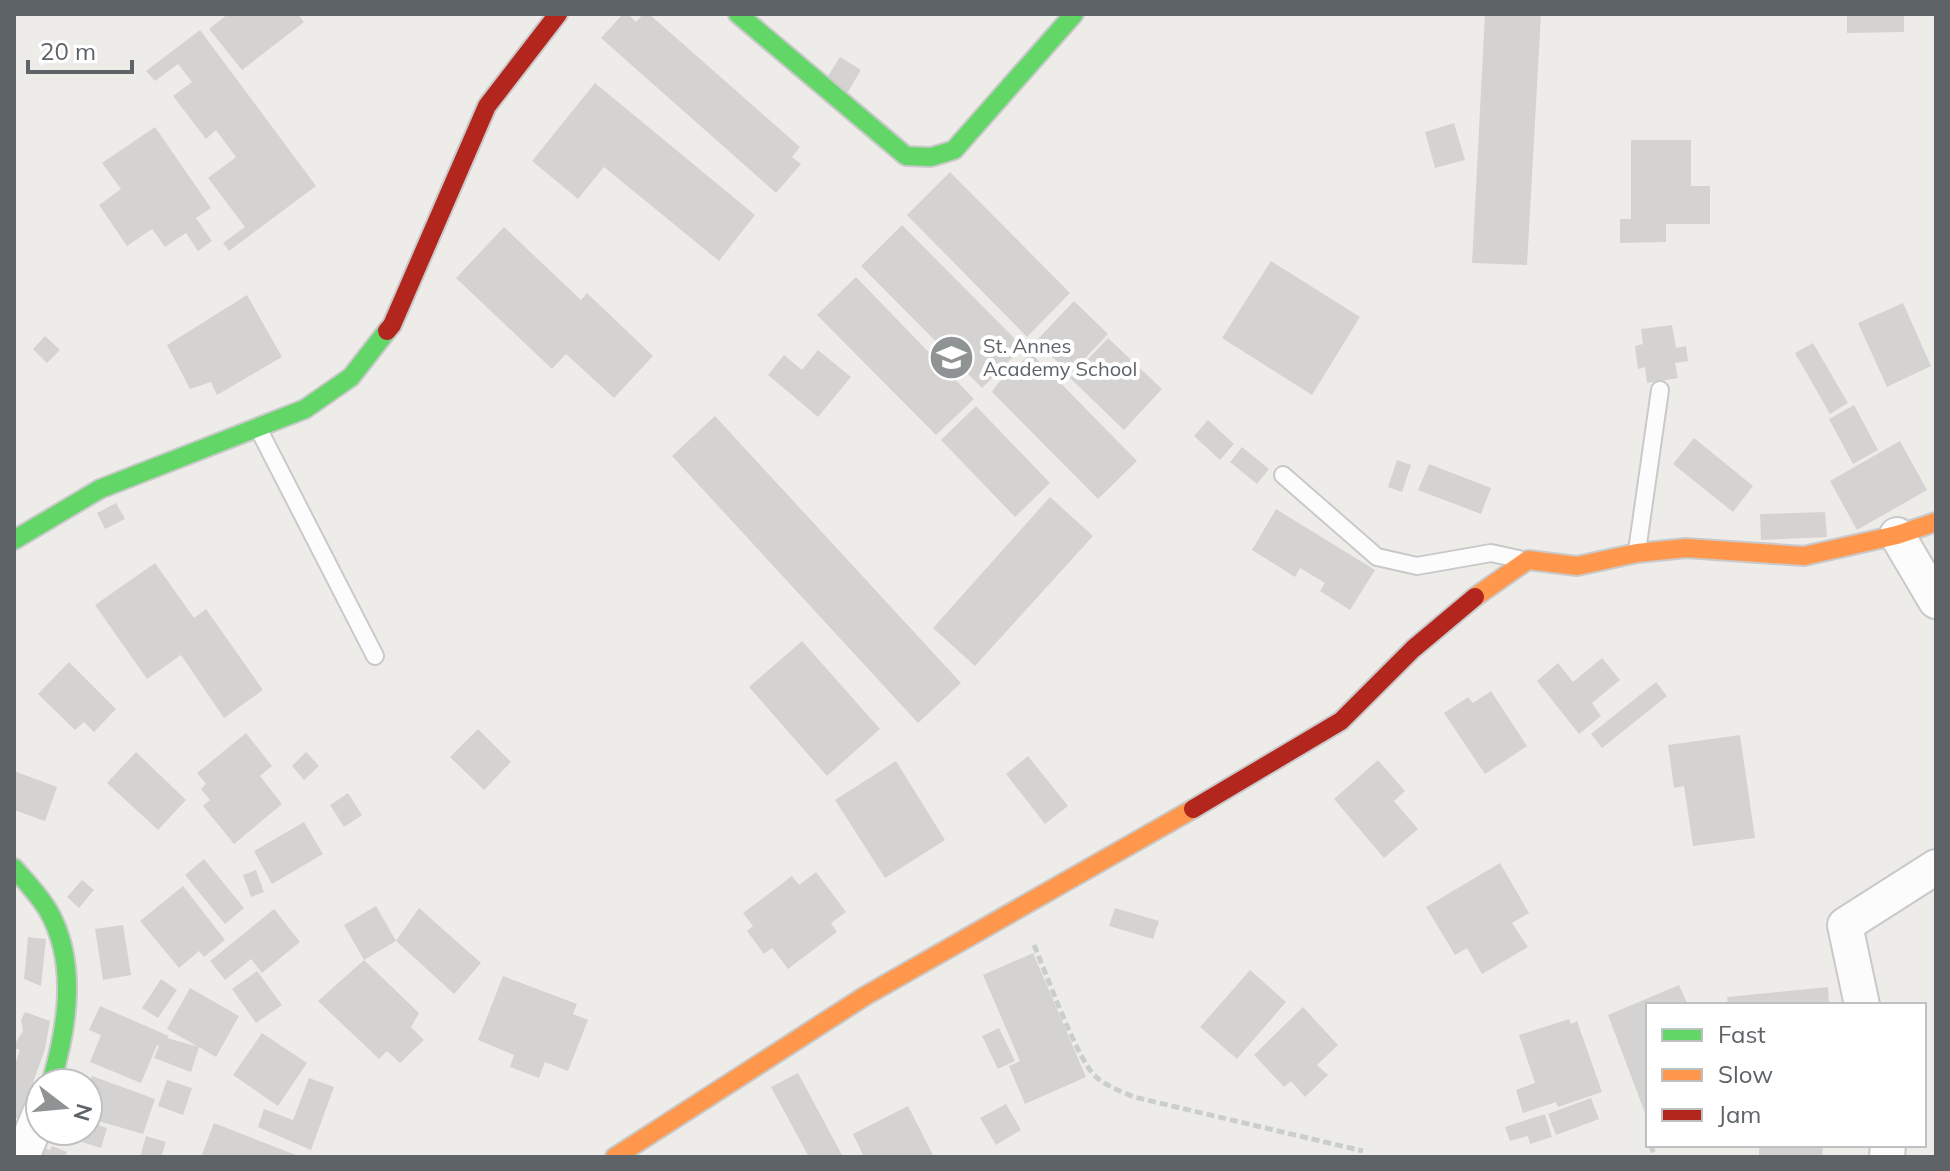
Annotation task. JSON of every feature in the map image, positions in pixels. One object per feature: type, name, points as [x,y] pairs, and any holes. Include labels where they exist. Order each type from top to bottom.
[{"type":"street","points":[[14,540],[100,489],[305,409],[351,377],[392,325],[487,106],[558,14]]},
{"type":"street","points":[[738,14],[906,156],[931,157],[954,150],[1074,14]]},
{"type":"street","points":[[615,1157],[865,996],[1019,911],[1341,721],[1413,649],[1466,603],[1528,560],[1577,566],[1637,553],[1686,548],[1804,556],[1897,535],[1936,522]]},
{"type":"street","points":[[1897,535],[1936,601]]},
{"type":"street","points":[[1862,1003],[1845,925],[1936,867]]},
{"type":"street","points":[[14,868],[51,915],[64,952],[66,1009],[62,1050],[56,1067]]},
{"type":"lane","points":[[1637,553],[1660,390]]},
{"type":"lane","points":[[257,427],[375,656]]},
{"type":"lane","points":[[1283,475],[1377,557],[1417,566],[1491,553],[1528,560]]},
{"type":"path","points":[[1019,911],[1081,1054],[1093,1074],[1110,1087],[1134,1097],[1363,1151]]},
{"type":"building","points":[[228,14],[298,14],[304,22],[242,70],[209,29]]},
{"type":"building","points":[[623,14],[628,14],[636,22],[643,14],[649,14],[800,147],[792,157],[801,164],[776,193],[601,38]]},
{"type":"building","points":[[1485,14],[1541,14],[1527,265],[1472,263]]},
{"type":"building","points":[[1847,14],[1904,14],[1904,32],[1847,33]]},
{"type":"building","points":[[200,30],[316,186],[229,251],[223,243],[245,227],[208,178],[236,157],[216,130],[206,139],[173,96],[192,82],[178,64],[155,81],[146,71]]},
{"type":"building","points":[[840,57],[861,70],[845,97],[823,84]]},
{"type":"building","points":[[595,83],[755,215],[719,261],[604,167],[578,199],[532,161]]},
{"type":"building","points":[[1454,123],[1465,160],[1435,168],[1425,132]]},
{"type":"building","points":[[155,127],[211,208],[196,218],[212,241],[198,251],[186,233],[165,247],[152,229],[127,246],[99,205],[121,189],[102,163]]},
{"type":"building","points":[[1631,140],[1691,140],[1691,186],[1710,186],[1710,224],[1666,224],[1666,242],[1620,243],[1620,219],[1631,219]]},
{"type":"building","points":[[950,172],[1070,293],[1027,337],[907,215]]},
{"type":"building","points":[[902,225],[1023,347],[982,388],[861,266]]},
{"type":"building","points":[[504,227],[581,300],[587,293],[653,356],[614,398],[566,354],[552,369],[456,278]]},
{"type":"building","points":[[1271,261],[1360,317],[1312,395],[1222,338]]},
{"type":"building","points":[[856,277],[974,399],[936,435],[817,315]]},
{"type":"building","points":[[247,295],[282,357],[217,395],[211,382],[190,389],[167,345]]},
{"type":"building","points":[[1074,301],[1108,334],[1070,374],[1036,341]]},
{"type":"building","points":[[1903,303],[1931,366],[1887,387],[1858,323]]},
{"type":"building","points":[[1672,325],[1676,348],[1686,346],[1688,361],[1675,363],[1678,378],[1647,383],[1645,367],[1638,369],[1635,346],[1643,344],[1641,329]]},
{"type":"building","points":[[45,336],[60,350],[47,363],[33,349]]},
{"type":"building","points":[[1108,338],[1162,389],[1124,430],[1070,378]]},
{"type":"building","points":[[1813,343],[1848,403],[1830,414],[1795,353]]},
{"type":"building","points":[[818,350],[851,377],[818,417],[768,375],[784,355],[802,370]]},
{"type":"building","points":[[1031,353],[1137,461],[1098,499],[992,392]]},
{"type":"building","points":[[1854,405],[1878,450],[1853,464],[1829,419]]},
{"type":"building","points":[[976,406],[1050,483],[1015,517],[941,440]]},
{"type":"building","points":[[715,416],[961,683],[918,723],[672,456]]},
{"type":"building","points":[[1208,420],[1234,444],[1220,460],[1194,436]]},
{"type":"building","points":[[1694,438],[1753,486],[1733,512],[1673,464]]},
{"type":"building","points":[[1900,441],[1927,490],[1857,530],[1830,481]]},
{"type":"building","points":[[1242,447],[1269,469],[1257,484],[1230,462]]},
{"type":"building","points":[[1397,460],[1411,465],[1402,492],[1388,487]]},
{"type":"building","points":[[1429,464],[1491,488],[1481,514],[1418,490]]},
{"type":"building","points":[[1050,497],[1093,536],[975,666],[933,628]]},
{"type":"building","points":[[116,503],[125,519],[105,529],[97,513]]},
{"type":"building","points":[[1276,509],[1375,570],[1350,610],[1320,591],[1325,583],[1300,568],[1295,577],[1252,550]]},
{"type":"building","points":[[1825,512],[1827,537],[1761,540],[1760,514]]},
{"type":"building","points":[[155,563],[194,618],[206,609],[263,690],[224,718],[181,655],[147,679],[95,605]]},
{"type":"building","points":[[802,641],[880,729],[827,776],[749,687]]},
{"type":"building","points":[[1602,658],[1620,680],[1592,703],[1601,716],[1579,734],[1537,681],[1558,663],[1573,682]]},
{"type":"building","points":[[69,662],[116,709],[94,732],[84,722],[75,730],[38,694]]},
{"type":"building","points":[[1656,682],[1667,696],[1602,748],[1591,734]]},
{"type":"building","points":[[1491,691],[1527,746],[1485,774],[1444,713],[1468,697],[1473,703]]},
{"type":"building","points":[[478,729],[511,762],[484,790],[450,757]]},
{"type":"building","points":[[246,733],[272,766],[260,776],[282,804],[234,844],[203,806],[210,800],[201,789],[206,784],[197,773]]},
{"type":"building","points":[[1740,735],[1755,838],[1693,846],[1684,786],[1674,788],[1668,745]]},
{"type":"building","points":[[136,752],[186,800],[158,830],[107,783]]},
{"type":"building","points":[[306,752],[319,766],[304,780],[292,766]]},
{"type":"building","points":[[1028,756],[1068,806],[1045,824],[1006,774]]},
{"type":"building","points":[[1378,760],[1405,791],[1394,801],[1418,829],[1384,858],[1334,799]]},
{"type":"building","points":[[896,761],[945,840],[885,878],[835,800]]},
{"type":"building","points":[[14,771],[57,787],[45,821],[14,810]]},
{"type":"building","points":[[348,793],[362,815],[344,827],[330,805]]},
{"type":"building","points":[[304,822],[323,854],[272,884],[254,851]]},
{"type":"building","points":[[204,859],[244,908],[225,924],[185,875]]},
{"type":"building","points":[[1500,863],[1529,913],[1512,923],[1528,947],[1482,974],[1467,948],[1455,955],[1426,907]]},
{"type":"building","points":[[256,870],[264,892],[251,897],[243,875]]},
{"type":"building","points":[[816,872],[846,912],[831,923],[837,932],[788,969],[772,948],[764,954],[747,931],[753,926],[743,913],[792,876],[799,885]]},
{"type":"building","points":[[82,880],[94,890],[79,908],[67,897]]},
{"type":"building","points":[[183,886],[225,940],[204,957],[199,951],[179,968],[140,921]]},
{"type":"building","points":[[376,906],[396,941],[364,960],[344,925]]},
{"type":"building","points":[[419,908],[481,963],[454,994],[396,941]]},
{"type":"building","points":[[1115,908],[1159,921],[1153,939],[1109,926]]},
{"type":"building","points":[[274,909],[300,942],[262,973],[251,959],[225,980],[210,961]]},
{"type":"building","points":[[123,925],[131,975],[103,980],[95,929]]},
{"type":"building","points":[[28,937],[46,939],[41,986],[24,979]]},
{"type":"building","points":[[1033,953],[1086,1077],[1025,1104],[1009,1066],[1020,1061],[983,975]]},
{"type":"building","points":[[364,960],[419,1013],[411,1027],[424,1040],[400,1063],[387,1051],[379,1059],[318,1001]]},
{"type":"building","points":[[1250,970],[1286,1002],[1237,1059],[1200,1027]]},
{"type":"building","points":[[257,971],[282,1005],[256,1023],[232,989]]},
{"type":"building","points":[[503,976],[577,1004],[573,1014],[588,1020],[568,1071],[545,1062],[539,1078],[510,1067],[514,1055],[478,1040]]},
{"type":"building","points":[[161,979],[177,990],[158,1018],[142,1008]]},
{"type":"building","points":[[1679,985],[1687,1003],[1646,1003],[1646,1116],[1608,1015]]},
{"type":"building","points":[[1828,987],[1829,1003],[1728,1003],[1727,997]]},
{"type":"building","points":[[190,988],[239,1016],[216,1057],[167,1029]]},
{"type":"building","points":[[100,1006],[169,1036],[167,1038],[199,1047],[191,1072],[154,1058],[157,1045],[141,1083],[90,1062],[101,1035],[89,1030]]},
{"type":"building","points":[[1303,1007],[1338,1045],[1317,1065],[1328,1075],[1305,1097],[1291,1081],[1284,1087],[1254,1055]]},
{"type":"building","points":[[25,1012],[50,1021],[39,1067],[24,1067],[24,1108],[20,1119],[14,1117],[14,1067],[20,1050],[14,1045],[23,1031],[21,1020]]},
{"type":"building","points":[[1569,1019],[1571,1024],[1577,1021],[1602,1092],[1558,1107],[1556,1102],[1523,1113],[1516,1090],[1535,1083],[1519,1035]]},
{"type":"building","points":[[999,1028],[1015,1061],[998,1069],[982,1036]]},
{"type":"building","points":[[262,1033],[307,1063],[278,1106],[233,1075]]},
{"type":"building","points":[[798,1073],[843,1157],[809,1157],[771,1087]]},
{"type":"building","points":[[309,1078],[334,1087],[311,1150],[258,1127],[264,1109],[293,1120]]},
{"type":"building","points":[[104,1080],[155,1099],[143,1134],[104,1123]]},
{"type":"building","points":[[167,1080],[192,1088],[183,1115],[158,1106]]},
{"type":"building","points":[[1591,1098],[1599,1119],[1556,1135],[1548,1114]]},
{"type":"building","points":[[1006,1104],[1021,1130],[996,1145],[980,1118]]},
{"type":"building","points":[[908,1106],[934,1157],[864,1157],[853,1134]]},
{"type":"building","points":[[1545,1114],[1552,1137],[1530,1144],[1528,1136],[1510,1141],[1505,1127]]},
{"type":"building","points":[[214,1123],[301,1157],[201,1157]]},
{"type":"building","points":[[146,1136],[166,1142],[161,1157],[140,1157]]},
{"type":"building","points":[[54,1147],[67,1152],[65,1157],[40,1157],[44,1148],[50,1150]]},
{"type":"building","points":[[1759,1147],[1823,1147],[1822,1157],[1759,1157]]},
{"type":"traffic: fast","points":[[738,14],[906,156],[931,157],[954,150],[1074,14]]},
{"type":"traffic: fast","points":[[14,540],[100,489],[305,409],[351,377],[387,331]]},
{"type":"traffic: fast","points":[[14,868],[49,912],[64,953],[67,997],[55,1067]]},
{"type":"traffic: slow","points":[[1475,597],[1528,560],[1577,566],[1637,553],[1686,548],[1804,556],[1897,535],[1936,522]]},
{"type":"traffic: slow","points":[[615,1157],[865,996],[1193,809]]},
{"type":"traffic: jam","points":[[387,331],[487,106],[558,14]]},
{"type":"traffic: jam","points":[[1193,809],[1341,721],[1413,649],[1475,597]]},
{"type":"place","name":"St. Annes Academy School","points":[[952,358]]}]
